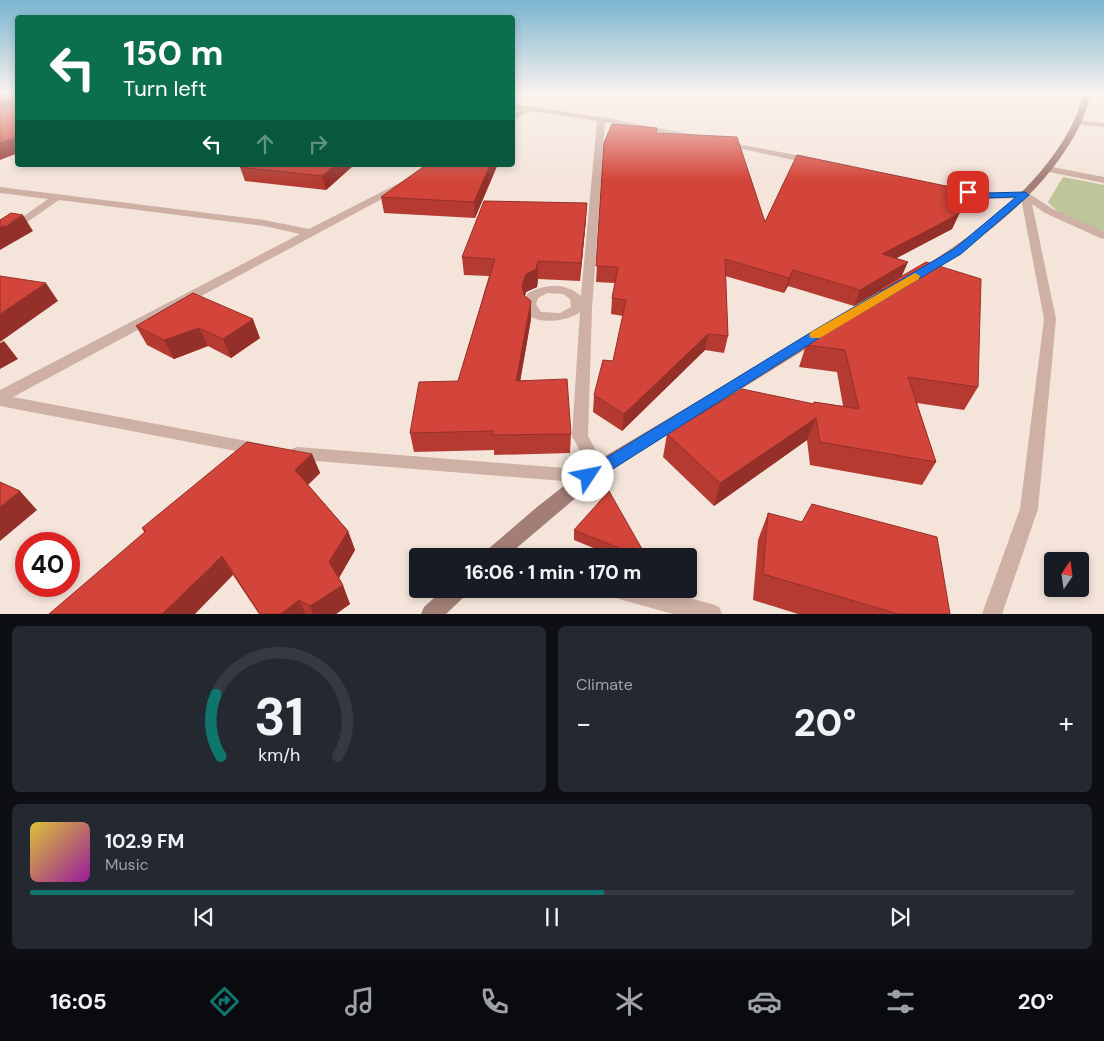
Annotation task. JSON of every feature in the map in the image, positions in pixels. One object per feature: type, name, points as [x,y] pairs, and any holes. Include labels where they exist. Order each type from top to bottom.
[{"type":"street","points":[[593,473],[580,436],[581,308],[601,123]]},
{"type":"street","points":[[620,123],[825,163]]},
{"type":"street","points":[[504,548],[593,473],[823,330],[957,252],[1025,195],[1038,177],[1047,169],[1077,123]]},
{"type":"street","points":[[1083,123],[1104,125]]},
{"type":"street","points":[[1047,169],[1104,180]]},
{"type":"street","points":[[0,399],[414,178]]},
{"type":"street","points":[[938,186],[986,196],[1025,195],[1049,211],[1104,236]]},
{"type":"street","points":[[0,190],[264,223],[311,233]]},
{"type":"street","points":[[992,614],[1029,509],[1050,319],[1025,195]]},
{"type":"street","points":[[0,238],[57,197]]},
{"type":"street","points":[[0,399],[279,453],[593,473]]},
{"type":"street","points":[[431,614],[448,598]]},
{"type":"street","points":[[652,598],[712,614]]},
{"type":"green space","points":[[1063,177],[1104,185],[1104,232],[1067,216],[1053,208],[1048,202]]},
{"type":"building","points":[[0,123],[15,123],[15,137],[0,143]]},
{"type":"building","points":[[612,124],[657,128],[656,133],[737,137],[765,222],[797,155],[965,190],[959,214],[882,254],[908,262],[860,290],[793,270],[789,278],[725,259],[728,336],[708,334],[624,414],[594,395],[603,360],[613,361],[626,300],[612,298],[618,267],[596,266],[604,143]]},
{"type":"building","points":[[240,167],[333,167],[322,176]]},
{"type":"building","points":[[423,167],[489,167],[474,202],[381,197]]},
{"type":"building","points":[[484,201],[587,203],[581,263],[538,261],[536,269],[526,274],[522,286],[524,295],[531,301],[516,381],[567,379],[571,434],[492,435],[493,431],[410,433],[419,382],[458,381],[495,259],[462,257]]},
{"type":"building","points":[[11,213],[23,215],[0,228],[0,220]]},
{"type":"building","points":[[926,262],[981,279],[978,387],[908,377],[936,462],[820,442],[816,418],[720,483],[667,434],[742,389],[814,404],[814,402],[859,409],[845,350],[806,345],[890,292],[880,289]]},
{"type":"building","points":[[0,276],[46,283],[0,314]]},
{"type":"building","points":[[193,293],[253,319],[223,339],[199,328],[164,340],[136,326]]},
{"type":"building","points":[[247,442],[312,454],[295,470],[348,531],[329,562],[343,585],[310,606],[299,600],[281,614],[260,614],[222,556],[162,614],[49,614],[69,597],[80,597],[80,587],[146,531],[142,528]]},
{"type":"building","points":[[0,482],[20,491],[0,507]]},
{"type":"building","points":[[609,491],[641,548],[619,548],[574,530]]},
{"type":"building","points":[[812,504],[937,537],[950,614],[898,614],[763,574],[768,513],[802,522]]},
{"type":"slow traffic","points":[[815,335],[915,276]]},
{"type":"route","points":[[588,476],[823,330],[957,252],[1025,195],[986,196],[968,192]]}]
